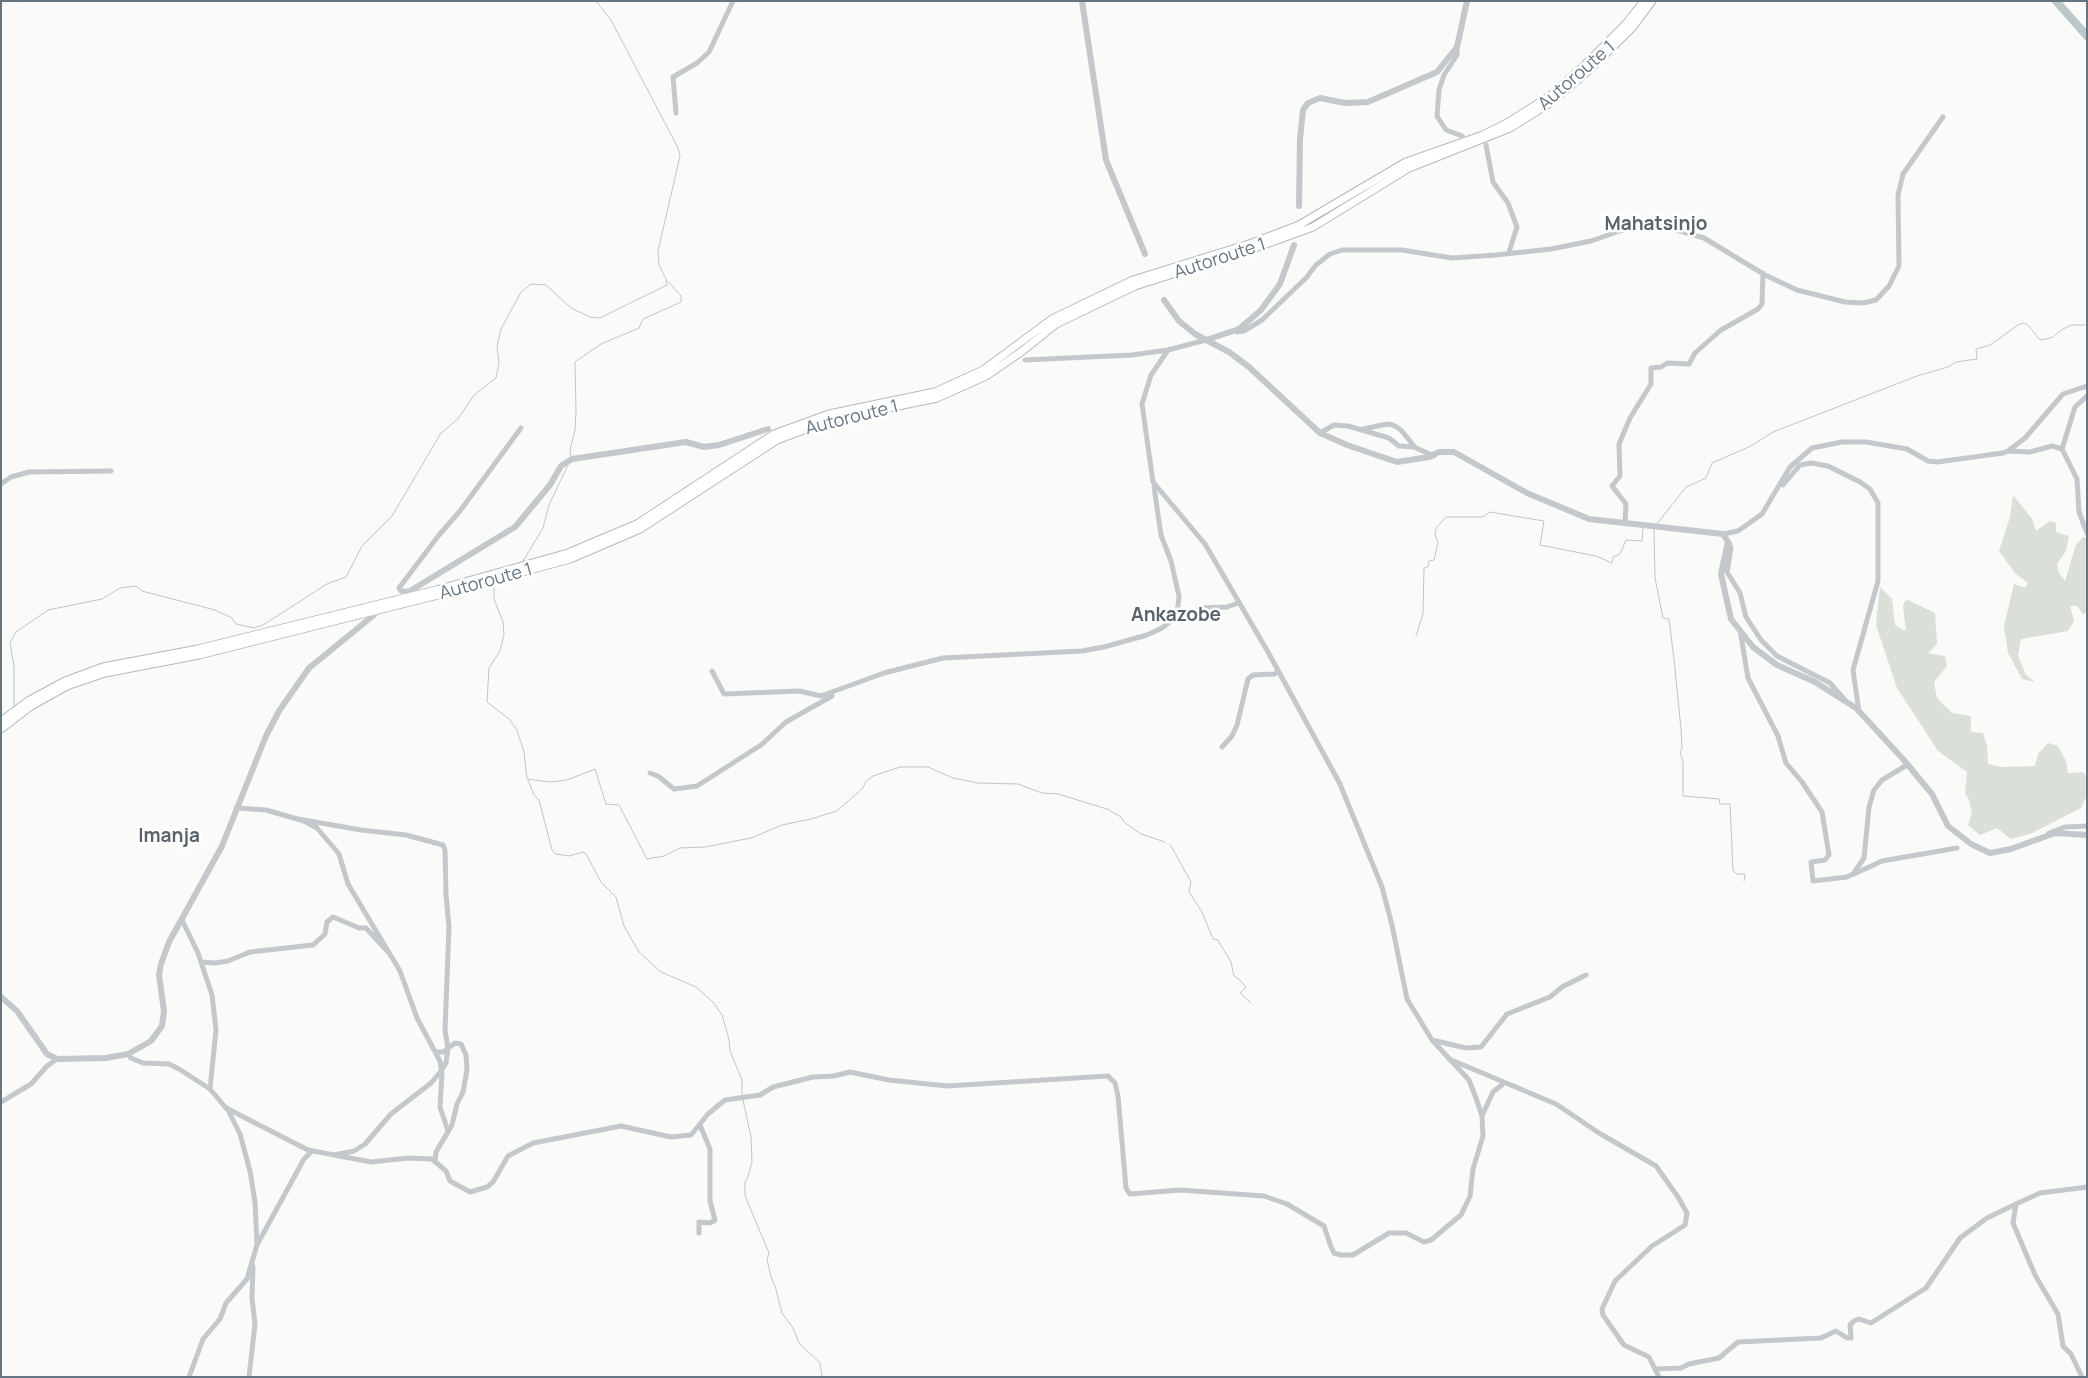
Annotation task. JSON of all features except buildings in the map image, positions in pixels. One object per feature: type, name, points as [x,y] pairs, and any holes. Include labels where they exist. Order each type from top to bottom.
[{"type":"main road","name":"Autoroute 1","points":[[1,722],[28,701],[57,685],[103,667],[198,649],[446,587],[568,553],[637,524],[774,434],[829,414],[936,392],[983,370],[1052,319],[1133,280],[1252,243],[1299,225],[1406,162],[1483,135],[1508,123],[1550,96],[1582,68],[1626,24],[1644,1]]},
{"type":"main road","name":"Autoroute 1","points":[[1,729],[31,706],[67,686],[105,673],[199,655],[438,596],[570,559],[640,529],[777,440],[830,420],[937,398],[986,376],[1021,352],[1056,324],[1135,286],[1254,248],[1313,226],[1409,168],[1510,128],[1550,103],[1588,71],[1632,28],[1652,1]]},
{"type":"street","points":[[676,113],[673,77],[697,63],[709,52],[733,1]]},
{"type":"street","points":[[1082,1],[1106,160],[1145,254]]},
{"type":"street","points":[[1462,136],[1446,130],[1437,116],[1439,90],[1444,75],[1456,55],[1467,1]]},
{"type":"street","points":[[1300,206],[1300,139],[1303,110],[1308,103],[1320,98],[1345,103],[1368,102],[1437,72],[1457,47]]},
{"type":"street","points":[[1226,334],[1244,331],[1262,320],[1306,278],[1316,265],[1330,254],[1342,250],[1402,250],[1452,258],[1551,249],[1591,241],[1652,220],[1663,226],[1704,238],[1763,273],[1797,290],[1829,299],[1863,303],[1876,300],[1889,286],[1899,266],[1898,195],[1903,174],[1944,117]]},
{"type":"street","points":[[1486,145],[1489,151],[1493,182],[1508,203],[1517,227],[1509,252]]},
{"type":"street","points":[[1025,360],[1132,355],[1168,350],[1239,329],[1270,298],[1280,284],[1294,245]]},
{"type":"street","points":[[1626,523],[1626,504],[1612,486],[1620,476],[1619,444],[1630,418],[1651,384],[1651,368],[1661,367],[1667,363],[1689,364],[1696,353],[1721,330],[1758,309],[1762,304],[1763,273]]},
{"type":"street","points":[[1164,300],[1179,321],[1206,340],[1229,352],[1249,367],[1320,433],[1397,462],[1434,456],[1439,452],[1454,452],[1540,500],[1599,521],[1656,525],[1723,534],[1738,531],[1762,514],[1790,467],[1812,448],[1821,445],[1866,442],[1907,449],[1928,461],[1937,462],[2008,451],[2030,452],[2052,446],[2062,449]]},
{"type":"street","points":[[712,671],[724,694],[799,692],[822,696],[884,673],[943,658],[1082,651],[1147,635],[1162,628],[1177,616],[1179,596],[1171,560],[1161,535],[1157,493],[1153,482],[1142,404],[1151,375],[1168,350]]},
{"type":"street","points":[[2008,451],[2025,438],[2063,394],[2087,386]]},
{"type":"street","points":[[2087,396],[2075,407],[2062,449],[2077,479],[2079,512],[2087,533]]},
{"type":"street","points":[[1361,430],[1387,424],[1393,425],[1401,430],[1408,442],[1414,447],[1434,456]]},
{"type":"street","points":[[1320,433],[1334,425],[1389,438],[1400,446],[1414,447]]},
{"type":"street","points":[[521,428],[460,512],[439,535],[399,588],[401,591],[410,591],[515,527],[550,485],[561,466],[572,458],[679,442],[704,447],[768,429]]},
{"type":"street","points":[[1776,492],[1800,465],[1811,463],[1828,466],[1860,482],[1870,489],[1878,503],[1878,581],[1853,670],[1859,712]]},
{"type":"street","points":[[1,484],[11,477],[29,472],[112,471]]},
{"type":"street","points":[[226,1108],[312,1151],[371,1162],[408,1158],[432,1159],[446,1171],[450,1181],[470,1192],[487,1187],[493,1182],[504,1162],[514,1151],[543,1140],[621,1126],[679,1137],[694,1133],[708,1114],[724,1100],[749,1098],[780,1085],[813,1077],[834,1076],[844,1072],[911,1084],[947,1086],[1108,1076],[1115,1083],[1118,1096],[1128,1192],[1134,1194],[1194,1191],[1264,1196],[1287,1204],[1324,1226],[1334,1253],[1350,1256],[1389,1233],[1406,1234],[1424,1242],[1431,1240],[1461,1214],[1470,1196],[1473,1169],[1483,1136],[1482,1116],[1469,1080],[1432,1040],[1407,999],[1392,925],[1376,870],[1355,825],[1340,784],[1278,670],[1205,544],[1153,482]]},
{"type":"street","points":[[1723,534],[1731,548],[1727,572],[1740,593],[1746,617],[1760,640],[1777,656],[1830,683],[1844,700]]},
{"type":"street","points":[[1728,542],[1721,574],[1731,620],[1753,647],[1776,665],[1815,682],[1859,712],[1932,794],[1948,826],[1971,844],[1990,853],[2011,849],[2056,829],[2087,826]]},
{"type":"street","points":[[1177,616],[1183,617],[1201,608],[1227,607],[1238,603]]},
{"type":"street","points":[[1,1102],[31,1084],[47,1066],[57,1060],[106,1058],[128,1054],[151,1041],[162,1026],[164,1011],[159,975],[161,964],[182,920],[222,846],[266,736],[293,688],[309,668],[374,615]]},
{"type":"street","points":[[1740,630],[1748,678],[1778,736],[1786,763],[1802,782],[1822,812],[1829,855],[1825,860],[1811,862],[1813,881],[1847,877],[1882,861],[1957,848]]},
{"type":"street","points":[[1222,747],[1232,736],[1237,725],[1248,679],[1253,675],[1275,674],[1278,670]]},
{"type":"street","points":[[650,773],[658,776],[674,790],[697,786],[762,745],[786,722],[834,693]]},
{"type":"street","points":[[1853,874],[1864,858],[1869,807],[1874,790],[1882,780],[1907,765]]},
{"type":"street","points":[[236,808],[266,810],[298,819],[361,830],[406,835],[443,845],[445,850],[449,927],[445,1030],[448,1049],[442,1071],[440,1107],[448,1131]]},
{"type":"street","points":[[298,819],[316,828],[339,854],[348,884],[400,971],[417,1018],[436,1052],[442,1071]]},
{"type":"street","points":[[2037,838],[2056,834],[2087,835]]},
{"type":"street","points":[[201,962],[216,963],[250,952],[313,945],[324,934],[327,922],[333,917],[359,928],[366,928],[391,955]]},
{"type":"street","points":[[182,920],[201,962],[212,995],[216,1030],[210,1090]]},
{"type":"street","points":[[1432,1040],[1466,1048],[1481,1047],[1507,1014],[1550,997],[1562,987],[1586,975]]},
{"type":"street","points":[[1,997],[18,1011],[47,1054],[57,1060]]},
{"type":"street","points":[[435,1162],[436,1152],[452,1126],[457,1104],[463,1092],[467,1070],[463,1046],[455,1043],[443,1052],[436,1052]]},
{"type":"street","points":[[128,1054],[143,1063],[160,1063],[180,1069],[210,1090],[226,1108],[240,1134],[250,1171],[255,1202],[257,1245]]},
{"type":"street","points":[[1448,1058],[1556,1104],[1599,1134],[1656,1166],[1687,1213],[1685,1225],[1652,1246],[1615,1281],[1602,1309],[1603,1315],[1624,1345],[1649,1357],[1657,1369],[1659,1377]]},
{"type":"street","points":[[334,1155],[354,1151],[365,1144],[390,1114],[416,1096],[442,1071]]},
{"type":"street","points":[[1482,1116],[1493,1092],[1504,1083]]},
{"type":"street","points":[[699,1233],[700,1222],[710,1223],[714,1220],[710,1201],[710,1149],[700,1125]]},
{"type":"street","points":[[189,1377],[203,1339],[220,1319],[226,1303],[246,1279],[257,1245],[304,1158],[312,1151]]},
{"type":"street","points":[[1657,1369],[1680,1368],[1689,1364],[1719,1358],[1738,1342],[1821,1338],[1836,1330],[1847,1338],[1851,1338],[1850,1324],[1854,1321],[1859,1319],[1871,1323],[1926,1288],[1960,1238],[1988,1218],[2040,1193],[2087,1187]]},
{"type":"street","points":[[2016,1204],[2013,1223],[2015,1230],[2035,1274],[2058,1314],[2063,1346],[2071,1354],[2082,1377]]},
{"type":"street","points":[[249,1377],[255,1324],[252,1298],[253,1260]]},
{"type":"shaded area","points":[[2013,495],[2032,519],[2036,531],[2050,521],[2056,523],[2056,532],[2069,536],[2066,551],[2057,564],[2059,573],[2065,581],[2076,545],[2083,537],[2087,538],[2087,612],[2083,614],[2077,606],[2070,606],[2074,621],[2068,631],[2021,639],[2018,656],[2026,675],[2035,682],[2022,679],[2008,653],[2004,626],[2014,584],[2025,588],[2028,583],[2015,573],[1999,551],[2010,517]]},
{"type":"shaded area","points":[[1880,587],[1892,599],[1895,625],[1906,631],[1903,606],[1906,599],[1935,613],[1937,644],[1928,653],[1945,656],[1947,666],[1934,682],[1937,698],[1952,713],[1971,716],[1971,732],[1983,733],[1987,746],[1988,764],[2002,767],[2035,766],[2038,754],[2048,743],[2058,746],[2066,761],[2068,773],[2083,772],[2087,778],[2087,795],[2081,808],[2030,834],[2011,839],[1997,828],[1980,835],[1968,825],[1972,813],[1965,793],[1967,772],[1938,751],[1897,688],[1876,625]]},
{"type":"waterway","points":[[14,708],[14,666],[10,643],[16,632],[48,610],[102,599],[120,588],[136,586],[142,591],[215,610],[232,618],[236,624],[254,628],[263,625],[327,584],[346,577],[362,546],[392,516],[441,433],[458,419],[474,395],[496,378],[499,363],[497,346],[501,329],[521,292],[531,284],[546,285],[571,308],[590,317],[600,318],[667,285],[659,265],[658,251],[680,156],[678,148],[611,20],[596,1]]},
{"type":"waterway","points":[[2056,1],[2087,36]]},
{"type":"waterway","points":[[571,457],[570,450],[575,430],[576,411],[575,362],[601,344],[639,328],[643,319],[681,302],[681,296],[668,281]]},
{"type":"waterway","points":[[1656,525],[1686,487],[1706,478],[1712,463],[1751,446],[1773,432],[1917,376],[1948,367],[1956,362],[1977,359],[1976,349],[1990,345],[2018,325],[2024,323],[2029,326],[2039,339],[2043,340],[2053,337],[2071,325],[2087,325]]},
{"type":"waterway","points":[[522,563],[543,528],[549,505],[568,465]]},
{"type":"waterway","points":[[1416,636],[1423,614],[1424,568],[1428,567],[1429,561],[1434,560],[1438,542],[1435,535],[1436,528],[1446,517],[1483,517],[1490,512],[1544,521],[1540,545],[1596,556],[1612,563],[1613,557],[1620,554],[1626,540],[1642,541],[1643,528]]},
{"type":"waterway","points":[[1654,529],[1655,578],[1663,618],[1669,619],[1674,659],[1681,729],[1682,748],[1680,752],[1683,761],[1683,796],[1719,799],[1720,804],[1730,804],[1733,871],[1737,874],[1745,874],[1744,881]]},
{"type":"waterway","points":[[494,586],[494,599],[503,622],[504,634],[500,651],[489,668],[487,702],[509,719],[517,730],[524,752],[527,779],[550,782],[567,780],[595,769],[606,804],[619,805],[647,859],[664,856],[680,848],[705,847],[751,838],[782,825],[837,811],[863,788],[866,781],[873,776],[900,767],[928,767],[953,778],[978,783],[1018,784],[1042,793],[1058,794],[1107,809],[1121,817],[1124,822],[1141,834],[1165,842]]},
{"type":"waterway","points":[[528,780],[534,795],[539,800],[552,850],[556,854],[569,856],[583,852],[586,854],[601,882],[616,897],[624,926],[639,952],[661,972],[696,987],[713,1002],[722,1015],[729,1039],[730,1051],[742,1080],[742,1094]]},
{"type":"waterway","points":[[1170,844],[1191,882],[1189,892],[1202,912],[1213,939],[1218,940],[1231,962],[1234,976],[1246,987],[1240,993],[1251,1003]]},
{"type":"waterway","points":[[743,1100],[751,1137],[752,1162],[747,1180],[745,1181],[745,1196],[769,1253],[767,1260],[782,1313],[793,1328],[799,1343],[820,1363],[822,1377]]},
{"type":"district","name":"Mahatsinjo","points":[[1656,225]]},
{"type":"district","name":"Ankazobe","points":[[1176,616]]},
{"type":"district","name":"Imanja","points":[[169,837]]}]
